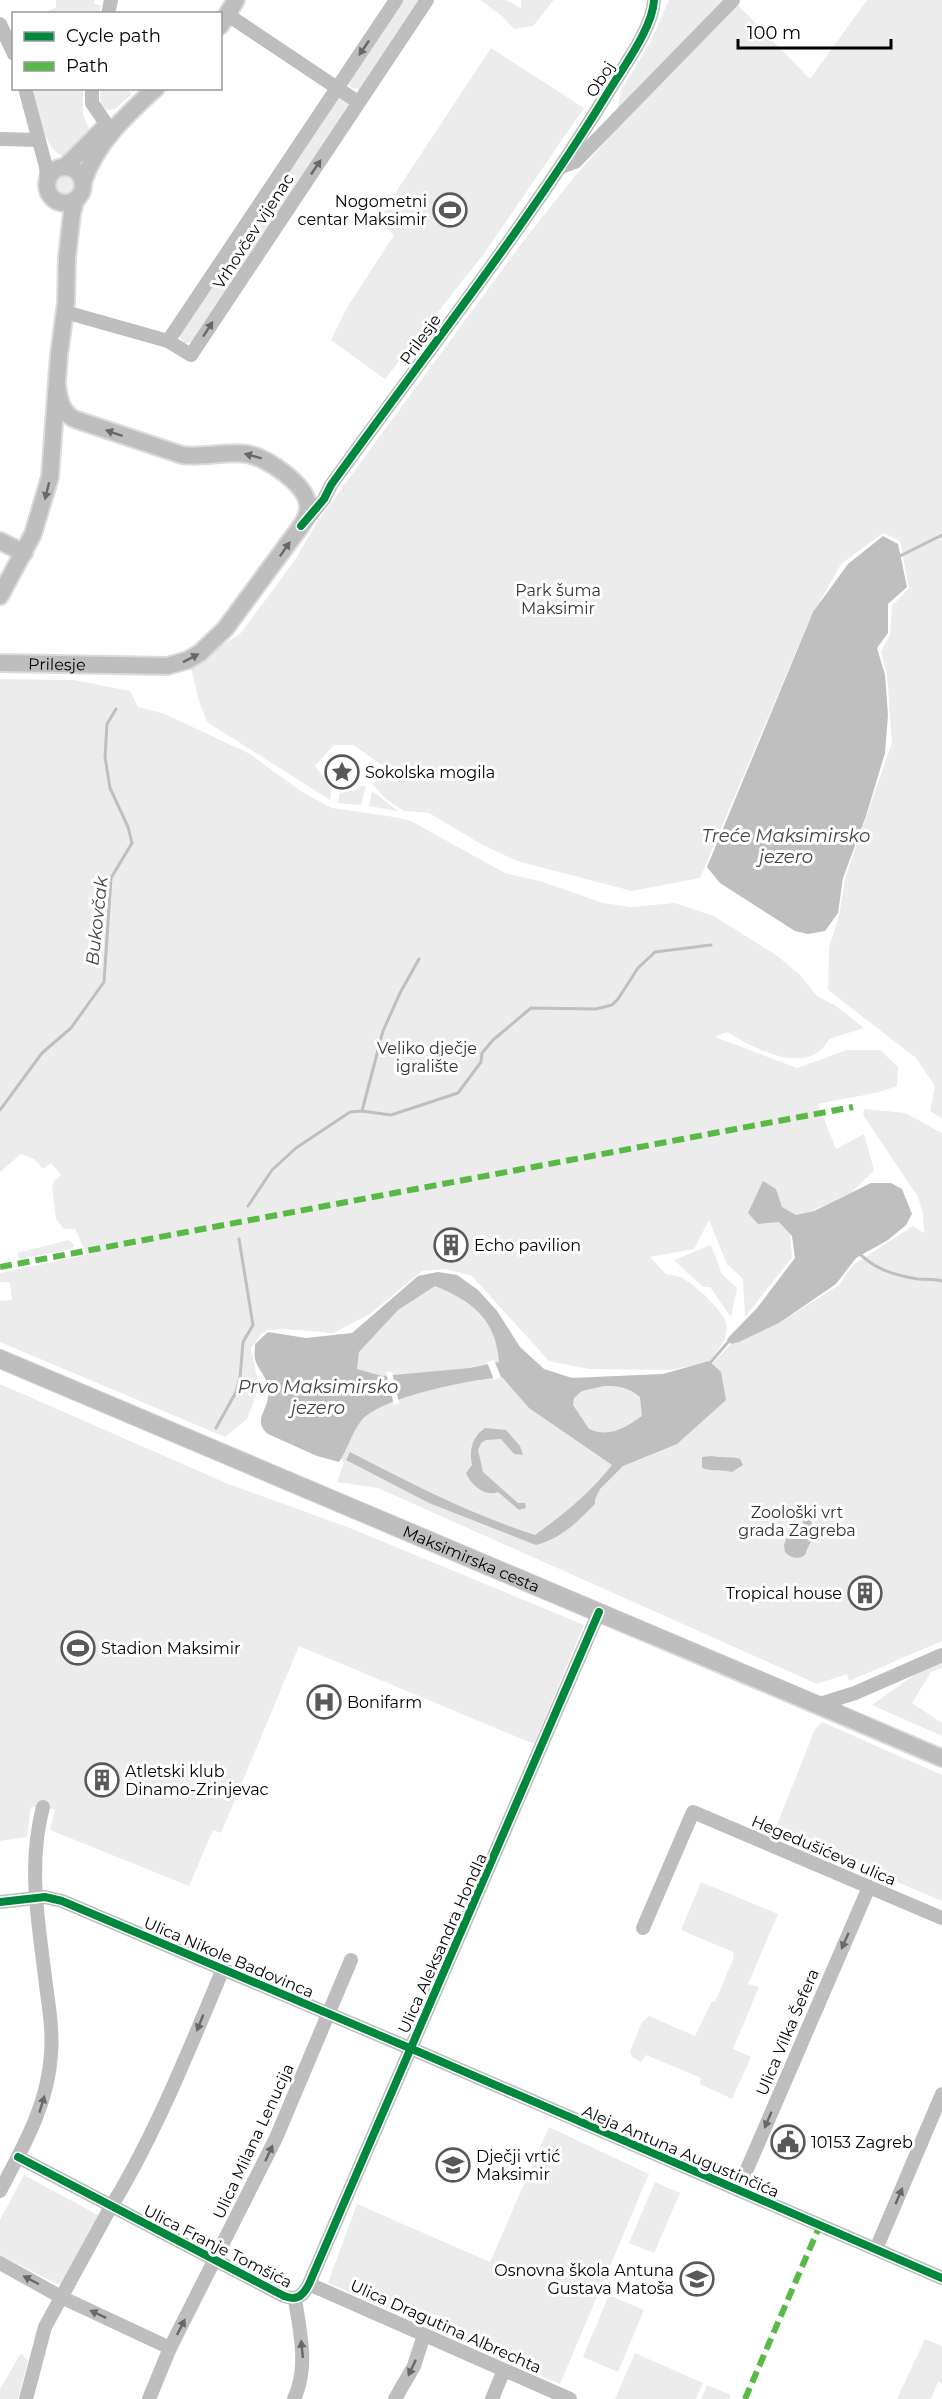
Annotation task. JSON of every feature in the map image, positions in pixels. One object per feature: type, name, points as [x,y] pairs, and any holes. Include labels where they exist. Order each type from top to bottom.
[{"type":"main road","points":[[224,21],[236,0]]},
{"type":"main road","points":[[67,257],[47,180],[54,171],[64,167],[154,90]]},
{"type":"main road","points":[[0,596],[33,534],[47,491],[53,458],[72,213],[103,133]]},
{"type":"main road","points":[[64,167],[74,170],[83,182]]},
{"type":"main road","points":[[54,200],[65,203],[76,199]]},
{"type":"main road","points":[[57,385],[61,405],[72,418],[182,455],[239,453],[256,456],[277,468],[300,489]]},
{"type":"main road","points":[[54,433],[61,422],[72,418]]},
{"type":"main road","name":"Prilesje","points":[[0,663],[156,668],[188,660],[211,645],[225,629],[301,526],[309,507],[307,498],[300,489]]},
{"type":"main road","points":[[0,541],[24,554]]},
{"type":"main road","name":"Maksimirska cesta","points":[[0,1359],[942,1758]]},
{"type":"street","name":"Vrhovčev vijenac","points":[[168,341],[396,0]]},
{"type":"street","name":"Vrhovčev vijenac","points":[[65,312],[168,341],[191,355],[427,0]]},
{"type":"street","name":"Oboj","points":[[561,167],[632,52],[652,12],[654,0]]},
{"type":"street","name":"Prilesje","points":[[301,526],[324,499],[331,485],[561,167],[575,162],[733,0]]},
{"type":"street","points":[[224,21],[358,102]]},
{"type":"street","points":[[0,24],[12,50]]},
{"type":"street","points":[[26,90],[47,180]]},
{"type":"street","points":[[91,92],[103,133]]},
{"type":"street","points":[[0,139],[39,144],[51,160],[64,167]]},
{"type":"street","points":[[300,489],[316,493],[331,485]]},
{"type":"street","name":"Ulica Aleksandra Hondla","points":[[309,2284],[599,1612]]},
{"type":"street","points":[[817,1705],[855,1693],[942,1655]]},
{"type":"street","points":[[855,1693],[852,1711],[857,1721]]},
{"type":"street","points":[[0,2191],[5,2171],[18,2157],[41,2108],[51,2054],[51,2023],[36,1898],[36,1838],[43,1807]]},
{"type":"street","name":"Hegedušićeva ulica","points":[[643,1928],[693,1812],[942,1918]]},
{"type":"street","name":"Ulica Vilka Šefera","points":[[738,2190],[869,1887]]},
{"type":"street","name":"Ulica Nikole Badovinca","points":[[0,1902],[36,1898],[62,1901],[410,2048]]},
{"type":"street","name":"Ulica Milana Lenucija","points":[[149,2399],[170,2348],[276,2138],[351,1960]]},
{"type":"street","points":[[26,2399],[45,2327],[111,2206],[120,2195],[174,2087],[223,1969]]},
{"type":"street","name":"Aleja Antuna Augustinčića","points":[[410,2048],[942,2278]]},
{"type":"street","points":[[876,2249],[942,2094]]},
{"type":"street","name":"Ulica Franje Tomšića","points":[[18,2157],[284,2296],[295,2299],[302,2295],[309,2284]]},
{"type":"street","points":[[0,2263],[61,2296],[170,2348]]},
{"type":"street","name":"Ulica Dragutina Albrechta","points":[[309,2284],[570,2399]]},
{"type":"street","points":[[294,2399],[301,2381],[304,2359],[295,2299]]},
{"type":"street","points":[[395,2399],[414,2366],[424,2335]]},
{"type":"street","points":[[492,2399],[504,2370]]},
{"type":"green space","points":[[56,0],[95,0],[94,4],[101,5],[99,12],[47,12],[56,7]]},
{"type":"green space","points":[[401,0],[423,0],[362,90],[351,88],[347,82]]},
{"type":"green space","points":[[480,0],[506,0],[521,8],[521,0],[554,0],[533,26],[514,29],[502,16]]},
{"type":"green space","name":"Park šuma Maksimir","points":[[669,0],[733,0],[810,79],[867,0],[942,0],[942,1118],[930,1111],[935,1086],[916,1058],[828,990],[829,947],[839,916],[845,878],[892,743],[887,674],[881,652],[890,635],[892,606],[909,588],[900,541],[883,533],[841,564],[809,621],[700,878],[632,891],[517,861],[481,844],[429,813],[404,811],[387,800],[373,785],[385,767],[353,745],[334,745],[315,766],[332,789],[330,800],[207,722],[199,701],[190,664],[240,634],[295,560],[317,522],[521,244],[574,177],[613,133],[621,90],[650,43]]},
{"type":"green space","name":"Nogometni centar Maksimir","points":[[491,48],[584,108],[483,255],[385,379],[331,340],[348,306],[394,235],[379,222],[392,198]]},
{"type":"green space","points":[[32,90],[83,90],[83,115],[89,128],[87,134],[68,157],[60,155],[53,149],[39,119]]},
{"type":"green space","points":[[101,90],[127,90],[132,94],[115,109],[108,110],[101,104]]},
{"type":"green space","points":[[337,97],[342,97],[349,102],[350,106],[194,342],[184,343],[178,334]]},
{"type":"green space","points":[[64,175],[71,178],[74,185],[71,192],[64,195],[57,192],[54,185],[57,178]]},
{"type":"green space","points":[[0,679],[74,680],[130,691],[138,707],[165,714],[250,754],[302,792],[332,808],[411,821],[505,873],[543,882],[603,903],[631,907],[675,903],[714,916],[776,955],[798,973],[817,996],[836,1006],[864,1028],[829,1039],[820,1051],[808,1057],[795,1059],[766,1052],[727,1032],[715,1037],[797,1068],[847,1050],[880,1050],[898,1067],[897,1086],[867,1095],[818,1104],[836,1149],[864,1134],[874,1170],[852,1192],[789,1222],[792,1257],[745,1317],[743,1279],[727,1264],[709,1220],[694,1249],[650,1257],[666,1274],[680,1277],[699,1290],[723,1317],[727,1328],[726,1334],[722,1344],[709,1361],[712,1364],[731,1344],[779,1323],[839,1285],[853,1265],[913,1226],[924,1233],[923,1214],[918,1197],[863,1115],[864,1109],[905,1113],[942,1133],[942,1641],[849,1681],[847,1674],[817,1684],[378,1488],[337,1482],[344,1463],[339,1456],[347,1350],[388,1304],[418,1276],[438,1272],[457,1275],[478,1290],[497,1311],[520,1347],[544,1369],[572,1378],[663,1374],[695,1365],[670,1370],[589,1369],[549,1361],[472,1276],[446,1269],[422,1271],[370,1314],[333,1333],[284,1329],[269,1330],[261,1334],[251,1349],[259,1387],[247,1419],[225,1437],[0,1342],[0,1301],[12,1300],[10,1282],[0,1282],[0,1273],[87,1255],[75,1229],[64,1229],[56,1219],[52,1187],[54,1181],[61,1175],[51,1163],[43,1169],[34,1159],[21,1154],[0,1172]]},
{"type":"green space","points":[[366,786],[361,805],[338,803],[340,793],[355,790]]},
{"type":"green space","points":[[372,791],[398,811],[369,806]]},
{"type":"green space","points":[[69,1240],[74,1245],[72,1249],[19,1259],[17,1253]]},
{"type":"green space","points":[[711,1245],[722,1274],[737,1288],[731,1317],[710,1287],[703,1287],[674,1260]]},
{"type":"green space","points":[[0,1384],[226,1483],[350,1528],[584,1625],[534,1744],[299,1646],[221,1833],[213,1830],[189,1886],[50,1830],[55,1809],[31,1807],[27,1837],[0,1841]]},
{"type":"green space","points":[[942,1662],[942,1668],[931,1672],[912,1703],[942,1723],[942,1736],[872,1705],[921,1670]]},
{"type":"green space","points":[[822,1722],[942,1775],[942,1901],[775,1830],[815,1729]]},
{"type":"green space","points":[[701,1882],[778,1914],[748,1984],[759,1987],[733,2049],[751,2057],[732,2099],[700,2084],[701,2078],[646,2055],[641,2062],[632,2057],[630,2051],[642,2022],[649,2016],[695,2036],[712,2001],[715,2002],[734,1957],[733,1952],[681,1930]]},
{"type":"green space","points":[[549,2127],[649,2174],[560,2384],[328,2283],[357,2204],[490,2262]]},
{"type":"green space","points":[[24,2175],[100,2216],[62,2284],[57,2284],[0,2255],[0,2220]]},
{"type":"green space","points":[[655,2182],[680,2193],[654,2253],[629,2243]]},
{"type":"green space","points":[[609,2295],[644,2310],[618,2372],[583,2357]]},
{"type":"green space","points":[[925,2339],[942,2346],[942,2384],[938,2382],[931,2399],[897,2399]]},
{"type":"green space","points":[[21,2353],[28,2361],[18,2399],[0,2399],[0,2389]]},
{"type":"green space","points":[[635,2353],[703,2383],[696,2399],[615,2399]]},
{"type":"green space","points":[[707,2385],[731,2395],[729,2399],[701,2399]]},
{"type":"water","name":"Treće Maksimirsko jezero","points":[[883,536],[898,544],[907,587],[888,604],[888,633],[877,648],[885,675],[888,715],[885,753],[866,816],[843,878],[838,913],[825,931],[808,934],[795,931],[720,883],[707,867],[813,612],[848,564]]},
{"type":"water","points":[[763,1181],[776,1189],[782,1207],[796,1215],[814,1211],[871,1183],[891,1183],[902,1189],[912,1214],[906,1225],[888,1240],[856,1258],[836,1284],[779,1323],[731,1344],[727,1339],[757,1308],[795,1258],[792,1236],[779,1222],[758,1224],[748,1213]]},
{"type":"water","name":"Prvo Maksimirsko jezero","points":[[438,1272],[457,1275],[478,1290],[497,1311],[520,1347],[544,1369],[572,1378],[663,1374],[709,1361],[721,1372],[726,1400],[677,1444],[623,1466],[600,1489],[595,1504],[575,1523],[554,1538],[536,1545],[429,1503],[346,1460],[350,1452],[464,1508],[535,1535],[576,1503],[612,1465],[529,1408],[502,1377],[427,1391],[387,1404],[371,1412],[361,1421],[339,1462],[317,1456],[268,1434],[263,1429],[261,1420],[268,1389],[255,1359],[255,1344],[268,1332],[306,1338],[352,1333],[418,1276]],"holes":[[[435,1286],[460,1298],[480,1314],[493,1334],[499,1362],[470,1368],[382,1376],[357,1369],[359,1352],[398,1310]],[[604,1386],[623,1388],[640,1397],[642,1416],[623,1428],[610,1432],[596,1432],[589,1429],[573,1405],[574,1398],[582,1391]]]},
{"type":"water","points":[[485,1428],[506,1430],[520,1446],[523,1455],[514,1454],[501,1439],[486,1440],[481,1443],[478,1450],[483,1472],[518,1503],[525,1503],[526,1508],[519,1510],[498,1492],[483,1491],[475,1486],[468,1477],[466,1473],[472,1465],[473,1444],[477,1435]]},
{"type":"water","points":[[702,1457],[740,1459],[743,1465],[732,1472],[702,1468]]},
{"type":"water","points":[[796,1509],[810,1516],[812,1525],[821,1530],[823,1535],[811,1542],[805,1555],[797,1558],[785,1552],[784,1545],[789,1531],[795,1529],[803,1534],[807,1531],[802,1520],[788,1516],[790,1510]]},
{"type":"pier","points":[[494,1360],[501,1377],[494,1380],[487,1362]]},
{"type":"pier","points":[[386,1372],[392,1372],[399,1403],[394,1405]]},
{"type":"waterway","points":[[900,556],[942,535]]},
{"type":"waterway","name":"Bukovčak","points":[[0,1110],[42,1053],[71,1028],[104,982],[111,878],[132,843],[128,827],[110,788],[105,757],[107,724],[116,709]]},
{"type":"waterway","points":[[248,1206],[272,1170],[296,1148],[350,1112],[362,1111],[391,1115],[458,1093],[481,1062],[482,1053],[493,1040],[531,1008],[596,1009],[612,1005],[638,968],[655,952],[711,945]]},
{"type":"waterway","points":[[362,1111],[383,1031],[419,959]]},
{"type":"waterway","points":[[216,1428],[236,1392],[240,1378],[243,1342],[253,1325],[239,1239]]},
{"type":"waterway","points":[[861,1255],[873,1265],[895,1274],[942,1281]]},
{"type":"waterway","points":[[710,1363],[729,1341]]},
{"type":"tram line","points":[[0,1350],[832,1702],[942,1751]]},
{"type":"tram line","points":[[0,1368],[595,1620],[822,1713],[942,1766]]},
{"type":"marked path","points":[[0,1267],[853,1107]]},
{"type":"marked path","points":[[745,2399],[820,2225]]},
{"type":"cycle path","points":[[301,526],[324,499],[331,485],[544,191],[637,46],[649,22],[654,0]]},
{"type":"cycle path","points":[[18,2157],[284,2296],[296,2298],[302,2294],[309,2284],[599,1612]]},
{"type":"cycle path","points":[[0,1902],[45,1897],[62,1901],[942,2278]]},
{"type":"place","name":"Nogometni centar Maksimir","points":[[450,210]]},
{"type":"place","name":"Sokolska mogila","points":[[342,772]]},
{"type":"place","name":"Echo pavilion","points":[[451,1245]]},
{"type":"place","name":"Tropical house","points":[[865,1593]]},
{"type":"place","name":"Stadion Maksimir","points":[[78,1648]]},
{"type":"place","name":"Bonifarm","points":[[324,1702]]},
{"type":"place","name":"Atletski klub Dinamo-Zrinjevac","points":[[102,1780]]},
{"type":"place","name":"10153 Zagreb","points":[[788,2142]]},
{"type":"place","name":"Dječji vrtić Maksimir","points":[[453,2165]]},
{"type":"place","name":"Osnovna škola Antuna Gustava Matoša","points":[[697,2279]]},
{"type":"park label","name":"Veliko dječje igralište","points":[[427,1057]]},
{"type":"park label","name":"Zoološki vrt grada Zagreba","points":[[797,1521]]}]
